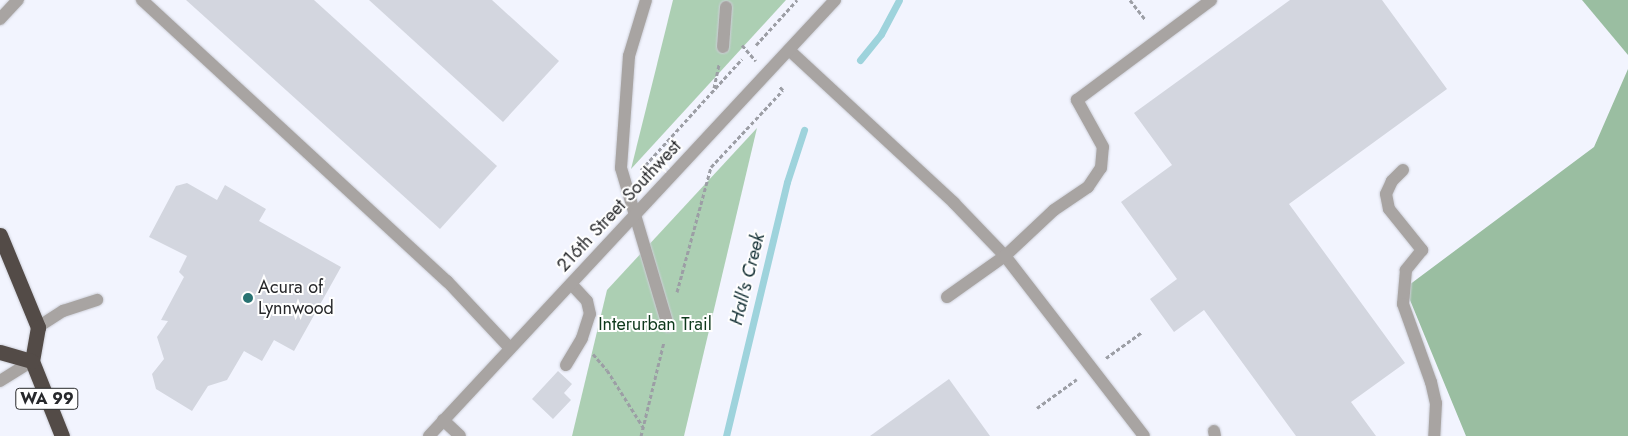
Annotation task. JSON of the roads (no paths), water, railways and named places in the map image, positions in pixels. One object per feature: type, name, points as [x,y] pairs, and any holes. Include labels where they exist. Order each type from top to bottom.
[{"type":"highway","points":[[0,235],[38,327]]},
{"type":"highway","name":"WA 99","points":[[38,327],[32,361],[62,436]]},
{"type":"highway","name":"WA 99","points":[[0,352],[32,361]]},
{"type":"street","points":[[0,19],[18,0]]},
{"type":"street","points":[[142,0],[447,281],[510,348]]},
{"type":"street","points":[[646,0],[629,56],[621,168],[668,326]]},
{"type":"street","name":"216th Street Southwest","points":[[429,436],[835,0]]},
{"type":"street","points":[[947,297],[1005,256],[1054,210],[1088,186],[1101,168],[1103,147],[1077,100],[1211,0]]},
{"type":"street","points":[[724,47],[726,7]]},
{"type":"street","points":[[789,50],[954,203],[1005,256],[1144,436]]},
{"type":"street","points":[[1403,170],[1392,181],[1386,194],[1389,209],[1422,250],[1406,270],[1403,304],[1431,382],[1436,402],[1434,436]]},
{"type":"street","points":[[566,365],[582,338],[590,314],[587,301],[571,284]]},
{"type":"street","points":[[38,327],[63,311],[97,300]]},
{"type":"street","points":[[0,381],[32,361]]},
{"type":"street","points":[[443,420],[460,436]]},
{"type":"waterway","name":"Hall's Creek","points":[[860,60],[881,34],[899,0]]},
{"type":"waterway","name":"Hall's Creek","points":[[726,436],[787,182],[804,130]]},
{"type":"place","name":"Acura of Lynnwood","points":[[248,298]]},
{"type":"park label","name":"Interurban Trail","points":[[655,324]]}]
